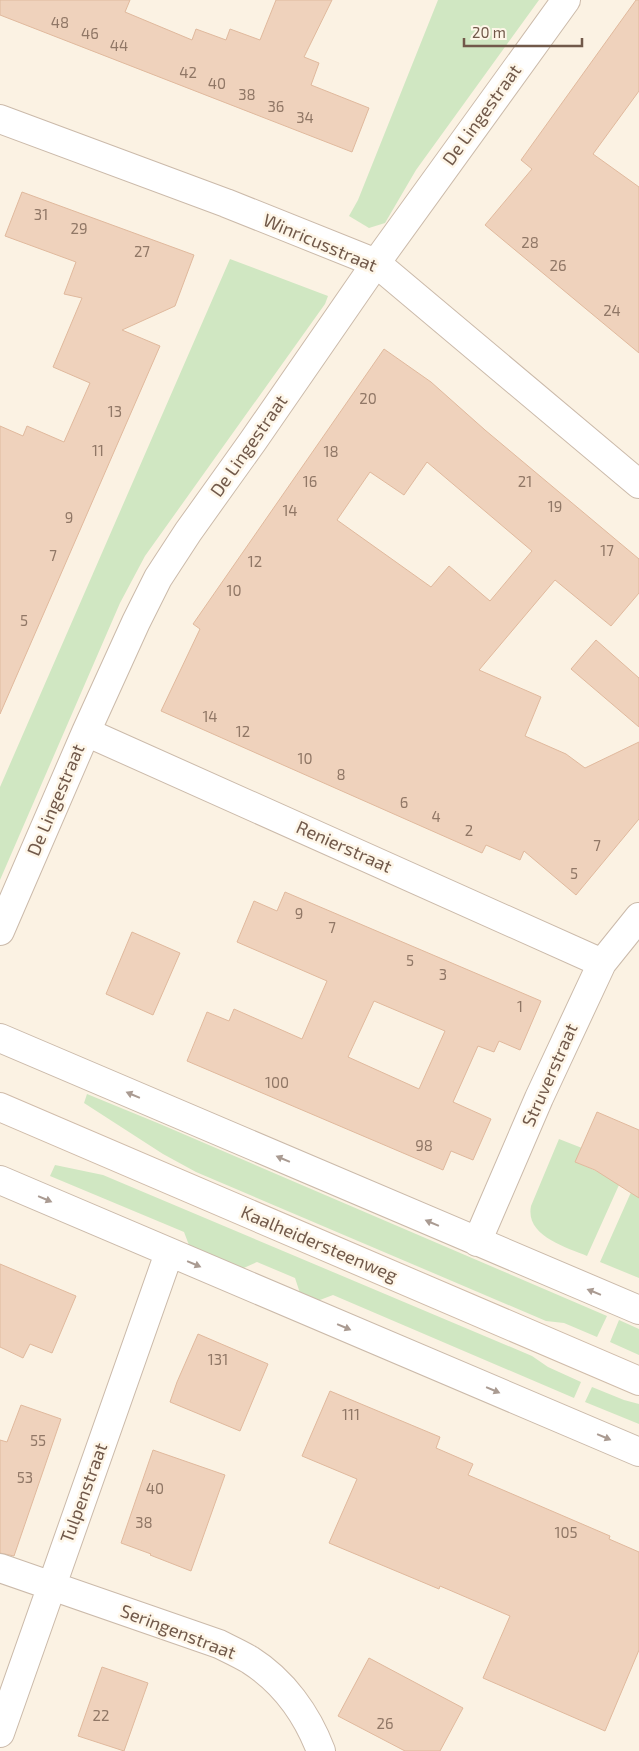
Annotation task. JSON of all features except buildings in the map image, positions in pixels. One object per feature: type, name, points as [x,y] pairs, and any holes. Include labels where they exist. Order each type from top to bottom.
[{"type":"street","name":"De Lingestraat","points":[[0,931],[86,732],[158,578],[188,532],[376,263],[566,0]]},
{"type":"street","name":"Winricusstraat","points":[[0,119],[226,203],[376,263],[639,484]]},
{"type":"street","name":"Renierstraat","points":[[86,732],[602,963]]},
{"type":"street","name":"Struverstraat","points":[[477,1242],[539,1098],[602,963],[639,917]]},
{"type":"street","points":[[0,1038],[639,1310]]},
{"type":"street","name":"Kaalheidersteenweg","points":[[0,1107],[639,1381]]},
{"type":"street","points":[[0,1180],[639,1452]]},
{"type":"street","name":"Tulpenstraat","points":[[0,1733],[169,1253]]},
{"type":"street","name":"Seringenstraat","points":[[0,1568],[219,1644],[249,1660],[270,1675],[293,1699],[309,1724],[321,1751]]},
{"type":"green space","points":[[438,0],[539,0],[416,170],[385,223],[369,228],[349,216],[358,200]]},
{"type":"green space","points":[[230,259],[328,296],[325,304],[145,556],[120,603],[0,880],[0,787]]},
{"type":"green space","points":[[87,1094],[607,1316],[597,1337],[564,1323],[546,1321],[196,1172],[163,1154],[84,1103]]},
{"type":"green space","points":[[559,1139],[582,1148],[576,1162],[619,1181],[617,1184],[619,1185],[587,1256],[549,1239],[534,1225],[531,1216],[531,1206]]},
{"type":"green space","points":[[55,1165],[103,1175],[532,1356],[548,1367],[581,1382],[574,1398],[333,1295],[312,1303],[302,1299],[295,1278],[257,1262],[237,1271],[192,1253],[184,1232],[50,1176]]},
{"type":"green space","points":[[639,1189],[639,1278],[600,1262],[632,1190]]},
{"type":"green space","points":[[619,1320],[639,1329],[639,1355],[610,1342]]},
{"type":"green space","points":[[592,1387],[639,1404],[639,1424],[585,1402]]}]
